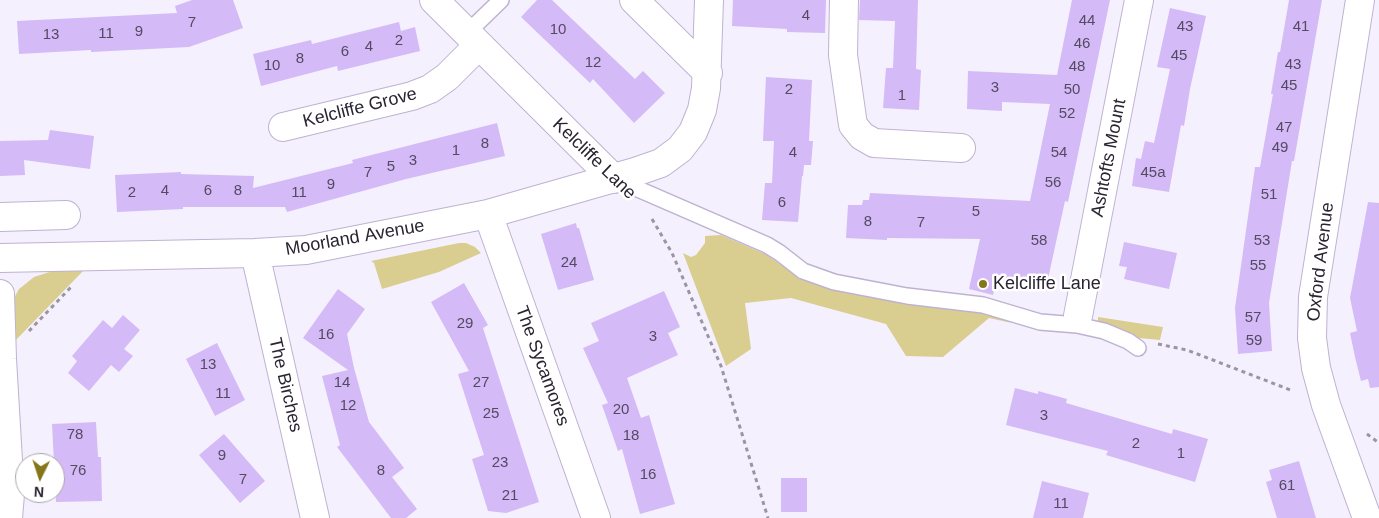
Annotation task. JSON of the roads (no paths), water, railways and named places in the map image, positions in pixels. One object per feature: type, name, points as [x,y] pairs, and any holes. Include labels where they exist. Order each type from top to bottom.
[{"type":"street","name":"Kelcliffe Lane","points":[[434,0],[614,179]]},
{"type":"street","points":[[634,0],[708,72]]},
{"type":"street","name":"Moorland Avenue","points":[[0,258],[255,253],[306,250],[488,214],[614,179],[661,163],[680,148],[693,132],[702,110],[708,72],[709,0]]},
{"type":"street","points":[[844,0],[843,55],[853,125],[862,136],[874,143],[961,148]]},
{"type":"street","name":"Ashtofts Mount","points":[[1078,321],[1139,0]]},
{"type":"street","name":"Oxford Avenue","points":[[1360,0],[1313,297],[1312,338],[1316,368],[1326,405],[1367,518]]},
{"type":"street","name":"Kelcliffe Grove","points":[[284,127],[412,96],[430,89],[447,77],[473,39]]},
{"type":"street","name":"The Sycamores","points":[[488,214],[596,518]]},
{"type":"street","points":[[0,217],[66,215]]},
{"type":"street","name":"The Birches","points":[[255,253],[315,518]]},
{"type":"street","points":[[0,294],[10,494],[8,518]]},
{"type":"lane","points":[[473,39],[500,0]]},
{"type":"lane","points":[[614,179],[767,245],[803,271],[834,282],[907,296],[983,306],[1040,322],[1078,321],[1128,341],[1138,348]]},
{"type":"place","name":"Kelcliffe Lane","points":[[983,284]]}]
